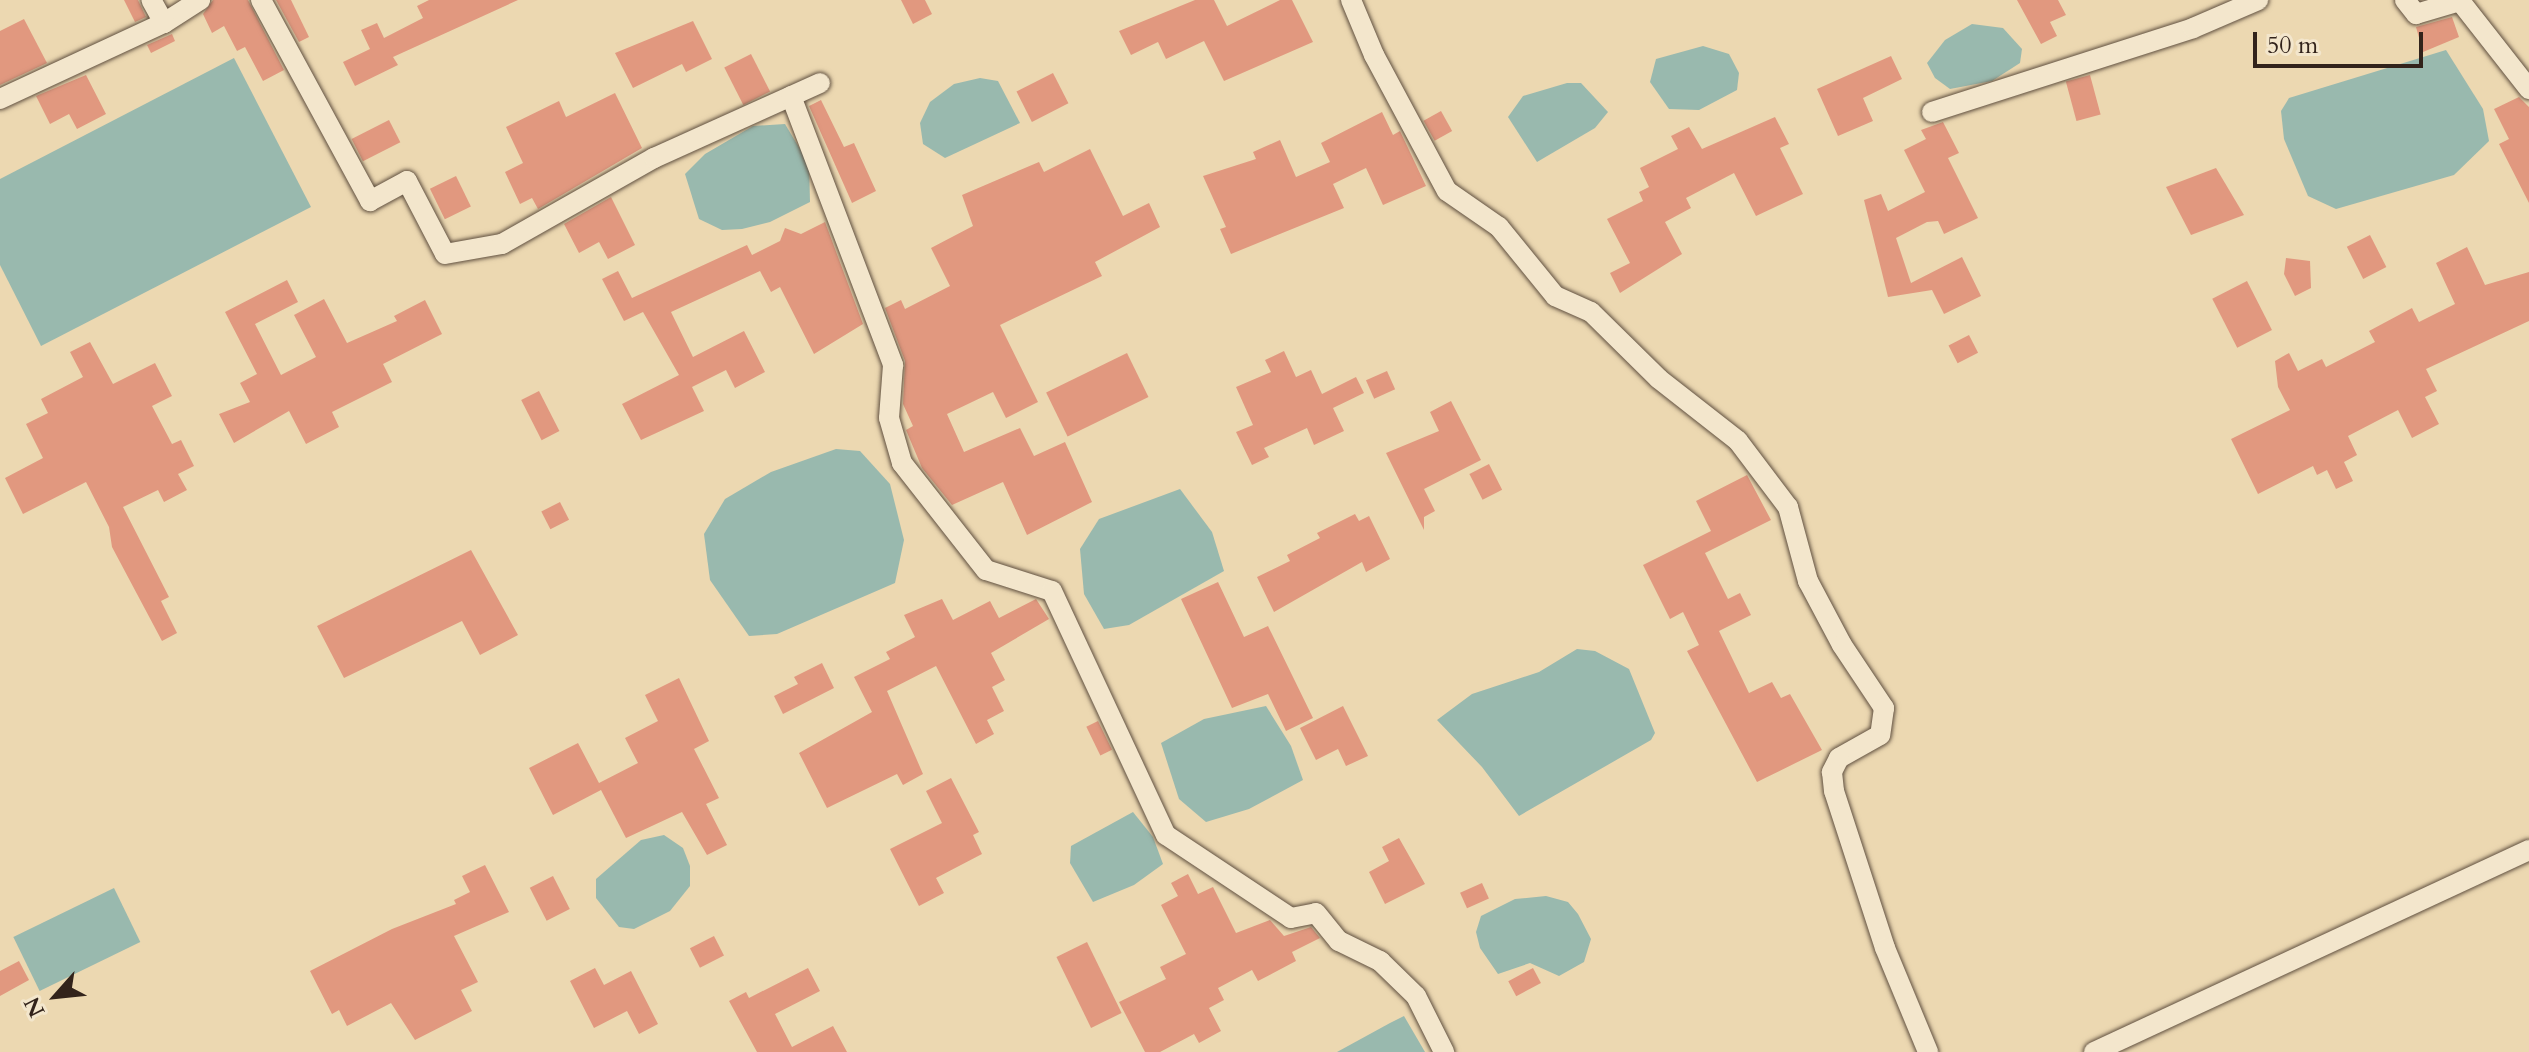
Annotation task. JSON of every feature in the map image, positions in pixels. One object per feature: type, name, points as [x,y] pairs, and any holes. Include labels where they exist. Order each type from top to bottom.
[{"type":"street","points":[[151,0],[164,23]]},
{"type":"street","points":[[0,99],[164,23],[200,0]]},
{"type":"street","points":[[261,0],[370,201],[407,181],[445,254],[502,244],[654,158],[820,83]]},
{"type":"street","points":[[1351,0],[1374,55],[1447,191],[1499,227],[1555,296],[1591,312],[1659,379],[1738,441],[1788,507],[1808,581],[1842,645],[1884,708],[1880,735],[1839,758],[1832,772],[1834,791],[1885,948],[1928,1052]]},
{"type":"street","points":[[1932,112],[2150,42],[2258,0]]},
{"type":"street","points":[[2405,0],[2416,14],[2460,1],[2529,89]]},
{"type":"street","points":[[791,96],[893,365],[889,418],[902,463],[986,570],[1052,591],[1166,835],[1291,918],[1316,913],[1339,941],[1380,961],[1416,996],[1444,1052]]},
{"type":"street","points":[[2094,1052],[2529,850]]},
{"type":"water","points":[[1972,24],[2003,28],[2022,49],[2020,63],[1992,81],[1950,89],[1935,78],[1927,63],[1945,40]]},
{"type":"water","points":[[1703,46],[1729,54],[1739,73],[1737,90],[1699,110],[1669,109],[1650,82],[1656,59]]},
{"type":"water","points":[[2446,50],[2483,109],[2489,141],[2454,175],[2336,209],[2308,196],[2284,139],[2281,111],[2289,98]]},
{"type":"water","points":[[234,58],[311,207],[41,346],[0,265],[0,179]]},
{"type":"water","points":[[980,78],[998,81],[1020,123],[945,158],[923,144],[920,123],[930,102],[954,84]]},
{"type":"water","points":[[1567,83],[1581,83],[1608,112],[1595,128],[1537,162],[1508,117],[1523,96]]},
{"type":"water","points":[[785,124],[809,164],[810,202],[770,222],[742,229],[722,230],[699,219],[685,174],[705,154],[753,126]]},
{"type":"water","points":[[836,449],[860,451],[890,484],[904,540],[895,583],[777,634],[749,636],[710,580],[704,534],[725,499],[771,472]]},
{"type":"water","points":[[1180,489],[1212,532],[1224,571],[1129,625],[1104,629],[1084,594],[1080,549],[1099,519]]},
{"type":"water","points":[[1577,649],[1595,651],[1629,669],[1655,733],[1651,740],[1519,816],[1482,767],[1437,720],[1472,694],[1539,672]]},
{"type":"water","points":[[1266,706],[1291,746],[1303,780],[1249,809],[1206,822],[1179,799],[1161,743],[1204,719]]},
{"type":"water","points":[[1133,812],[1153,837],[1163,864],[1134,885],[1093,902],[1070,863],[1071,846]]},
{"type":"water","points":[[664,835],[683,848],[690,866],[690,886],[670,911],[634,929],[619,927],[596,898],[596,879],[641,840]]},
{"type":"water","points":[[114,888],[140,942],[40,991],[13,937]]},
{"type":"water","points":[[1546,896],[1568,902],[1578,914],[1591,939],[1584,962],[1559,976],[1530,963],[1498,974],[1480,948],[1476,932],[1481,916],[1515,899]]},
{"type":"water","points":[[1404,1016],[1425,1052],[1337,1052],[1390,1023]]},
{"type":"building","points":[[124,0],[138,0],[146,17],[135,22]]},
{"type":"building","points":[[213,0],[248,0],[284,70],[263,81],[245,47],[237,51],[224,26],[212,33],[203,14]]},
{"type":"building","points":[[276,0],[291,0],[309,37],[299,42]]},
{"type":"building","points":[[429,0],[518,0],[393,57],[398,65],[355,86],[343,62],[370,49],[361,30],[377,23],[384,38],[423,18],[417,6]]},
{"type":"building","points":[[901,0],[925,0],[932,14],[913,24]]},
{"type":"building","points":[[1195,0],[1214,0],[1227,26],[1280,0],[1292,0],[1313,42],[1224,81],[1204,41],[1166,59],[1158,42],[1131,55],[1119,31]]},
{"type":"building","points":[[2017,0],[2058,0],[2066,15],[2050,22],[2057,36],[2041,44]]},
{"type":"building","points":[[2452,17],[2459,37],[2423,52],[2416,27]]},
{"type":"building","points":[[24,19],[47,63],[0,85],[0,31]]},
{"type":"building","points":[[693,21],[712,59],[686,72],[682,64],[633,88],[615,53]]},
{"type":"building","points":[[172,34],[175,41],[151,53],[147,45]]},
{"type":"building","points":[[751,54],[770,91],[743,105],[724,68]]},
{"type":"building","points":[[1891,56],[1902,79],[1863,98],[1873,121],[1838,136],[1817,89]]},
{"type":"building","points":[[1053,73],[1068,103],[1032,122],[1016,92]]},
{"type":"building","points":[[86,75],[106,114],[77,129],[69,114],[50,124],[36,96]]},
{"type":"building","points":[[2090,75],[2101,115],[2076,121],[2066,81]]},
{"type":"building","points":[[615,93],[642,148],[538,209],[532,198],[520,204],[505,172],[523,163],[506,127],[559,101],[566,117]]},
{"type":"building","points":[[2519,97],[2529,107],[2529,203],[2499,144],[2509,139],[2494,109]]},
{"type":"building","points":[[821,100],[844,147],[854,143],[876,191],[852,203],[809,106]]},
{"type":"building","points":[[1441,111],[1452,131],[1435,141],[1424,121]]},
{"type":"building","points":[[1382,112],[1393,135],[1400,131],[1426,186],[1383,205],[1366,168],[1333,184],[1344,208],[1231,254],[1220,229],[1226,227],[1203,176],[1256,159],[1253,152],[1280,140],[1296,177],[1330,162],[1321,143]]},
{"type":"building","points":[[1775,117],[1789,144],[1780,148],[1803,194],[1756,216],[1734,173],[1686,198],[1691,208],[1665,222],[1682,254],[1620,293],[1610,273],[1630,263],[1607,219],[1643,201],[1639,192],[1649,187],[1640,168],[1678,149],[1671,136],[1689,127],[1702,149]]},
{"type":"building","points":[[389,120],[400,142],[363,161],[352,139]]},
{"type":"building","points":[[1943,122],[1959,153],[1948,158],[1978,218],[1944,234],[1938,221],[1927,222],[1896,238],[1911,283],[1962,257],[1981,296],[1944,314],[1932,290],[1888,297],[1864,200],[1881,194],[1888,211],[1925,192],[1904,150],[1926,139],[1921,130]]},
{"type":"building","points":[[1090,149],[1123,216],[1149,203],[1160,227],[1095,262],[1102,276],[1000,325],[1038,402],[1006,418],[993,392],[947,414],[964,452],[1020,428],[1034,456],[1065,442],[1092,502],[1027,535],[1003,482],[952,505],[922,468],[906,430],[913,426],[903,404],[905,361],[885,308],[901,300],[905,309],[950,286],[931,248],[973,226],[962,195],[1039,162],[1044,172]]},
{"type":"building","points":[[2216,168],[2244,215],[2191,235],[2166,187]]},
{"type":"building","points":[[456,176],[471,207],[445,219],[430,189]]},
{"type":"building","points":[[611,197],[635,245],[608,259],[599,242],[579,253],[564,224]]},
{"type":"building","points":[[825,222],[863,324],[814,354],[780,287],[771,292],[760,271],[671,312],[693,357],[744,331],[765,372],[735,388],[726,370],[692,387],[704,411],[641,440],[622,404],[679,375],[643,312],[624,321],[602,279],[618,271],[632,298],[747,245],[752,255],[780,241],[785,228],[801,234]]},
{"type":"building","points":[[2370,235],[2386,267],[2363,279],[2347,247]]},
{"type":"building","points":[[2467,247],[2485,285],[2529,272],[2529,321],[2426,369],[2437,391],[2425,397],[2439,424],[2412,438],[2398,410],[2348,436],[2357,455],[2344,462],[2353,481],[2336,489],[2327,470],[2317,475],[2313,466],[2258,494],[2231,439],[2290,410],[2278,387],[2275,361],[2289,353],[2298,371],[2322,359],[2326,367],[2375,342],[2369,331],[2412,308],[2419,322],[2455,304],[2436,263]]},
{"type":"building","points":[[2286,258],[2310,261],[2311,288],[2295,296],[2284,274]]},
{"type":"building","points":[[287,280],[298,302],[255,324],[281,375],[316,357],[294,315],[324,299],[347,343],[397,321],[394,316],[425,300],[442,334],[383,364],[392,382],[332,412],[339,427],[306,444],[289,411],[234,443],[219,414],[250,402],[240,383],[257,374],[225,312]]},
{"type":"building","points":[[2247,281],[2272,330],[2237,348],[2212,299]]},
{"type":"building","points":[[1969,335],[1978,353],[1958,363],[1949,345]]},
{"type":"building","points":[[90,342],[113,384],[155,363],[172,396],[152,406],[172,444],[181,440],[194,466],[178,474],[187,490],[164,502],[158,490],[123,507],[169,597],[161,601],[177,633],[162,641],[112,547],[109,527],[86,482],[23,514],[5,478],[43,458],[26,424],[48,413],[41,399],[83,377],[70,352]]},
{"type":"building","points":[[1284,351],[1296,377],[1311,370],[1322,394],[1356,377],[1364,393],[1333,408],[1344,431],[1314,445],[1307,428],[1264,448],[1269,457],[1252,465],[1236,432],[1253,425],[1236,387],[1271,372],[1265,360]]},
{"type":"building","points":[[1127,353],[1148,397],[1068,436],[1046,392]]},
{"type":"building","points":[[1387,371],[1395,389],[1374,399],[1366,380]]},
{"type":"building","points":[[539,391],[559,431],[542,440],[521,400]]},
{"type":"building","points":[[1451,401],[1481,460],[1424,489],[1435,511],[1424,517],[1424,530],[1386,453],[1439,431],[1430,412]]},
{"type":"building","points":[[1489,464],[1502,490],[1483,500],[1469,474]]},
{"type":"building","points":[[1747,475],[1771,520],[1705,553],[1728,599],[1740,593],[1751,615],[1719,631],[1749,693],[1772,682],[1781,698],[1790,694],[1822,750],[1757,782],[1687,651],[1699,645],[1683,612],[1670,619],[1643,565],[1711,531],[1696,501]]},
{"type":"building","points":[[560,502],[569,520],[550,529],[541,512]]},
{"type":"building","points":[[1355,514],[1359,521],[1369,516],[1390,559],[1366,572],[1362,562],[1274,612],[1257,577],[1290,561],[1287,555],[1320,538],[1317,533]]},
{"type":"building","points":[[471,550],[518,635],[480,655],[462,621],[344,678],[317,626]]},
{"type":"building","points":[[1218,582],[1244,637],[1268,626],[1313,718],[1286,731],[1268,694],[1232,708],[1181,599]]},
{"type":"building","points":[[942,599],[953,620],[990,601],[999,618],[1036,599],[1049,619],[991,653],[1005,680],[992,687],[1004,711],[987,720],[994,734],[976,744],[936,666],[887,691],[923,774],[903,785],[897,774],[827,808],[799,753],[872,712],[854,677],[890,659],[886,652],[915,637],[904,615]]},
{"type":"building","points":[[822,663],[834,688],[783,714],[774,696],[798,684],[794,677]]},
{"type":"building","points":[[679,678],[709,741],[694,749],[719,798],[706,804],[727,845],[707,855],[682,812],[626,838],[601,790],[553,815],[529,768],[578,743],[599,783],[638,763],[625,738],[658,721],[645,695]]},
{"type":"building","points":[[1343,706],[1368,756],[1346,766],[1338,749],[1316,760],[1300,728]]},
{"type":"building","points":[[1098,721],[1112,750],[1100,755],[1086,727]]},
{"type":"building","points":[[951,778],[979,832],[973,835],[982,854],[936,878],[944,893],[919,906],[890,849],[942,823],[926,791]]},
{"type":"building","points":[[1399,838],[1425,884],[1385,904],[1369,872],[1389,861],[1382,847]]},
{"type":"building","points":[[485,865],[509,912],[454,936],[478,982],[461,990],[472,1011],[415,1040],[391,1003],[347,1026],[339,1010],[332,1014],[310,971],[392,929],[456,904],[454,900],[470,892],[462,876]]},
{"type":"building","points":[[1188,874],[1198,894],[1213,887],[1236,933],[1270,920],[1284,936],[1311,927],[1320,938],[1292,952],[1296,961],[1258,981],[1252,970],[1218,988],[1224,1000],[1209,1008],[1221,1031],[1199,1043],[1194,1034],[1160,1052],[1145,1052],[1119,1002],[1166,979],[1160,967],[1186,954],[1161,905],[1178,896],[1171,883]]},
{"type":"building","points":[[553,876],[570,909],[547,921],[530,888]]},
{"type":"building","points":[[1482,883],[1489,899],[1467,908],[1460,893]]},
{"type":"building","points":[[714,936],[724,956],[700,968],[690,948]]},
{"type":"building","points":[[1087,942],[1122,1013],[1091,1028],[1056,957]]},
{"type":"building","points":[[19,961],[29,980],[0,996],[0,971]]},
{"type":"building","points":[[595,968],[604,985],[631,971],[658,1024],[639,1034],[627,1011],[594,1028],[570,981]]},
{"type":"building","points":[[808,968],[820,991],[775,1014],[792,1047],[833,1026],[847,1052],[757,1052],[729,1001],[746,992],[749,998]]},
{"type":"building","points":[[1533,968],[1541,983],[1516,996],[1508,981]]}]
